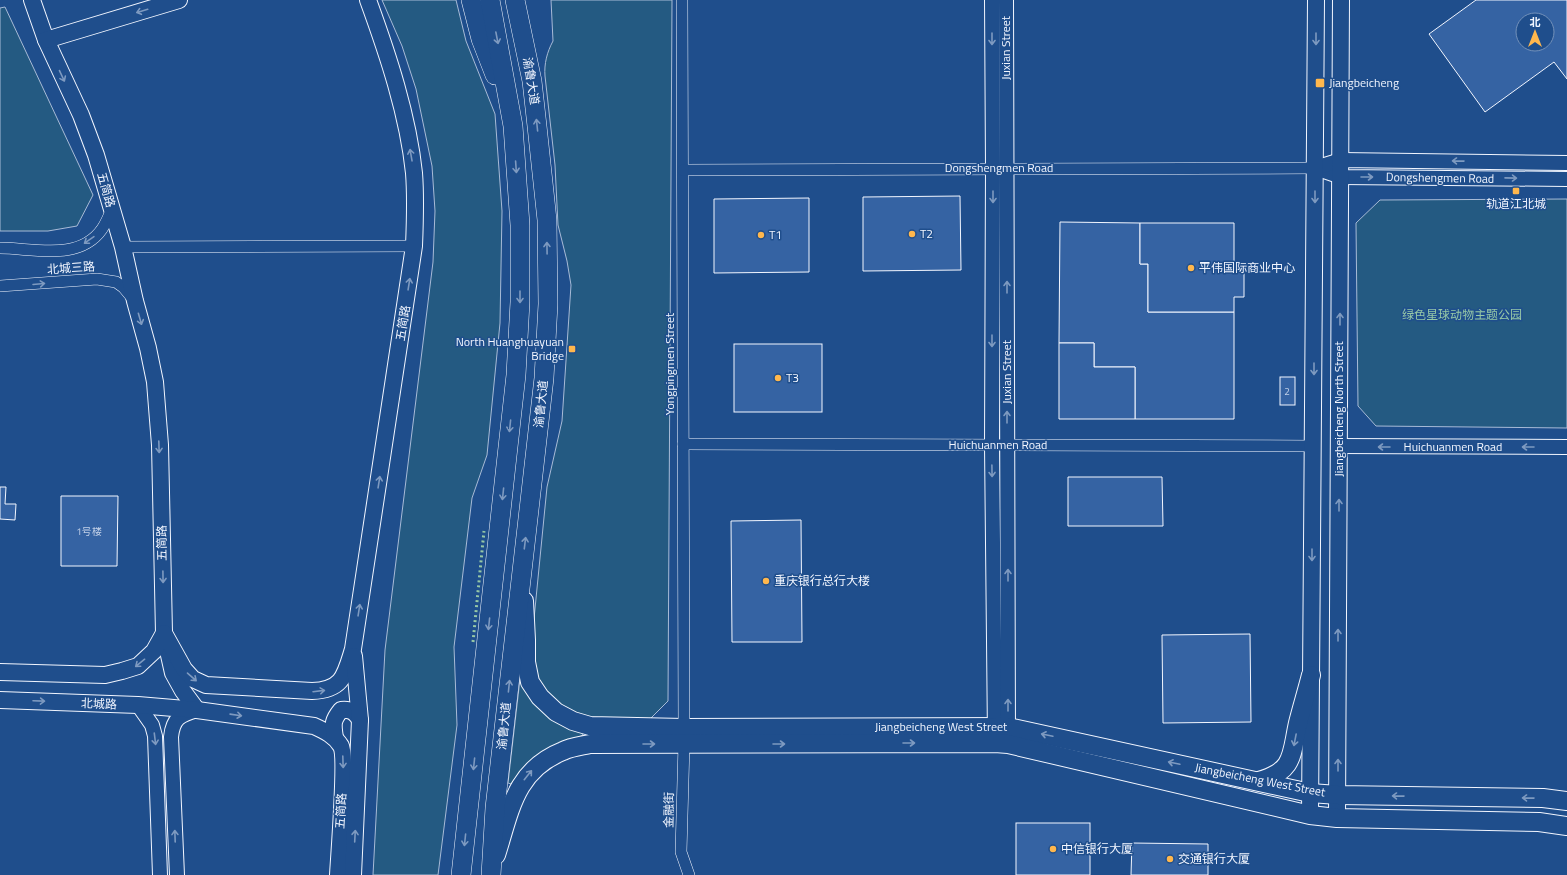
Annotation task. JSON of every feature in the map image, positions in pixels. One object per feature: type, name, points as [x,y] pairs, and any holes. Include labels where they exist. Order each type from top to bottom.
[{"type":"highway","points":[[471,0],[481,39],[513,126]]},
{"type":"highway","name":"渝鲁大道","points":[[461,875],[516,374],[520,302],[520,225],[513,126],[490,0]]},
{"type":"highway","name":"渝鲁大道","points":[[491,873],[503,809],[522,574],[544,378],[548,304],[547,220],[532,81],[515,0]]},
{"type":"highway","points":[[527,0],[532,81]]},
{"type":"main road","name":"五简路","points":[[21,0],[46,40]]},
{"type":"main road","name":"五简路","points":[[32,0],[46,40],[81,115],[96,155],[123,247],[135,301],[148,348],[155,382],[158,412],[164,633],[173,673],[183,691],[197,710]]},
{"type":"main road","points":[[46,40],[179,0]]},
{"type":"main road","name":"五简路","points":[[164,633],[184,669],[193,679],[206,685],[323,691],[333,688],[340,683],[346,674],[353,649],[414,246],[416,212],[414,172],[406,131],[386,51],[368,0]]},
{"type":"main road","name":"Jiangbeicheng North Street","points":[[1310,815],[1316,0]]},
{"type":"main road","name":"Jiangbeicheng North Street","points":[[1338,818],[1341,0]]},
{"type":"main road","name":"Jiangbeicheng West Street","points":[[522,574],[526,662],[530,682],[540,697],[556,712],[573,722],[590,726],[684,736]]},
{"type":"main road","points":[[0,672],[105,675],[122,671],[138,666],[154,651],[164,633]]},
{"type":"main road","name":"五简路","points":[[353,649],[360,720],[353,875]]},
{"type":"main road","points":[[1259,781],[1278,774],[1285,768],[1292,757],[1298,722],[1311,675]]},
{"type":"main road","name":"北城路","points":[[0,700],[138,705],[197,710]]},
{"type":"main road","points":[[197,710],[314,726],[335,738]]},
{"type":"main road","points":[[335,738],[333,727],[334,719],[341,710],[355,712],[360,720]]},
{"type":"main road","name":"Jiangbeicheng West Street","points":[[1002,735],[1310,815],[1338,818],[1539,822],[1567,826]]},
{"type":"main road","name":"Jiangbeicheng West Street","points":[[503,809],[531,771],[545,760],[564,750],[590,744],[684,736],[1002,735],[1259,781],[1310,793],[1338,795],[1543,798],[1567,801]]},
{"type":"main road","name":"五简路","points":[[335,738],[342,747],[343,773],[338,875]]},
{"type":"street","name":"Yongpingmen Street","points":[[682,0],[684,736]]},
{"type":"street","name":"Juxian Street","points":[[992,0],[992,445],[1002,735]]},
{"type":"street","name":"Juxian Street","points":[[1002,735],[1007,445],[1006,0]]},
{"type":"street","name":"Dongshengmen Road","points":[[683,170],[1315,168],[1341,160],[1567,163]]},
{"type":"street","name":"Dongshengmen Road","points":[[1315,168],[1340,177],[1567,179]]},
{"type":"street","name":"北城三路","points":[[0,248],[58,251],[77,247],[90,241],[102,229],[112,209]]},
{"type":"street","points":[[123,247],[414,246]]},
{"type":"street","name":"北城三路","points":[[0,286],[97,279],[109,280],[124,287],[135,301]]},
{"type":"street","name":"Huichuanmen Road","points":[[683,444],[1313,446]]},
{"type":"street","name":"Huichuanmen Road","points":[[1339,446],[1567,447]]},
{"type":"street","points":[[138,705],[152,725],[155,736],[160,875]]},
{"type":"street","points":[[177,875],[171,737],[172,729],[176,720],[184,714],[197,710]]},
{"type":"street","name":"金融街","points":[[684,736],[682,852],[689,875]]},
{"type":"green space","points":[[382,0],[456,0],[466,41],[495,114],[502,211],[500,323],[487,455],[472,498],[454,647],[457,725],[438,875],[373,875],[385,650],[433,262],[435,211],[432,166],[416,89],[402,46]]},
{"type":"green space","points":[[551,0],[672,0],[668,701],[649,720],[589,717],[568,711],[541,687],[534,667],[533,629],[547,487],[562,421],[571,285],[558,225],[555,165],[545,76],[546,58],[553,41]]},
{"type":"green space","points":[[5,7],[93,195],[77,226],[48,231],[0,231],[0,8]]},
{"type":"green space","name":"绿色星球动物主题公园","points":[[1567,199],[1567,428],[1376,426],[1358,406],[1356,223],[1380,200]]},
{"type":"green space","points":[[520,679],[583,735],[530,762],[522,769],[511,784],[508,783]]},
{"type":"building","points":[[1476,0],[1567,0],[1567,79],[1554,62],[1485,112],[1429,34]]},
{"type":"building","name":"T2","points":[[960,196],[961,270],[863,271],[863,197]]},
{"type":"building","name":"T1","points":[[809,198],[809,272],[714,273],[714,199]]},
{"type":"building","points":[[1060,222],[1140,223],[1140,264],[1148,264],[1148,312],[1234,312],[1234,419],[1135,419],[1135,367],[1094,367],[1094,343],[1059,343]]},
{"type":"building","name":"平伟国际商业中心","points":[[1140,223],[1234,223],[1234,271],[1244,271],[1244,297],[1234,297],[1234,312],[1148,312],[1148,264],[1140,264]]},
{"type":"building","points":[[1059,343],[1094,343],[1094,367],[1135,367],[1135,419],[1059,419]]},
{"type":"building","name":"T3","points":[[734,344],[822,344],[822,412],[734,412]]},
{"type":"building","points":[[1280,377],[1295,377],[1295,405],[1280,405]]},
{"type":"building","points":[[1068,477],[1162,477],[1163,526],[1068,526]]},
{"type":"building","points":[[0,487],[6,487],[5,504],[16,504],[15,520],[0,519]]},
{"type":"building","points":[[61,496],[118,496],[117,566],[61,566]]},
{"type":"building","name":"重庆银行总行大楼","points":[[801,520],[802,642],[732,642],[731,521]]},
{"type":"building","points":[[1250,634],[1251,722],[1163,723],[1162,635]]},
{"type":"building","name":"中信银行大厦","points":[[1016,823],[1090,823],[1090,875],[1016,875]]},
{"type":"building","name":"交通银行大厦","points":[[1132,843],[1208,844],[1208,875],[1131,875]]},
{"type":"hedge","points":[[473,642],[484,531]]},
{"type":"place","name":"Jiangbeicheng","points":[[1320,83]]},
{"type":"place","name":"轨道江北城","points":[[1516,191]]},
{"type":"place","name":"T2","points":[[912,234]]},
{"type":"place","name":"T1","points":[[761,235]]},
{"type":"place","name":"平伟国际商业中心","points":[[1191,268]]},
{"type":"place","name":"North Huanghuayuan Bridge","points":[[572,349]]},
{"type":"place","name":"T3","points":[[778,378]]},
{"type":"place","name":"重庆银行总行大楼","points":[[766,581]]},
{"type":"place","name":"中信银行大厦","points":[[1053,849]]},
{"type":"place","name":"交通银行大厦","points":[[1170,859]]}]
